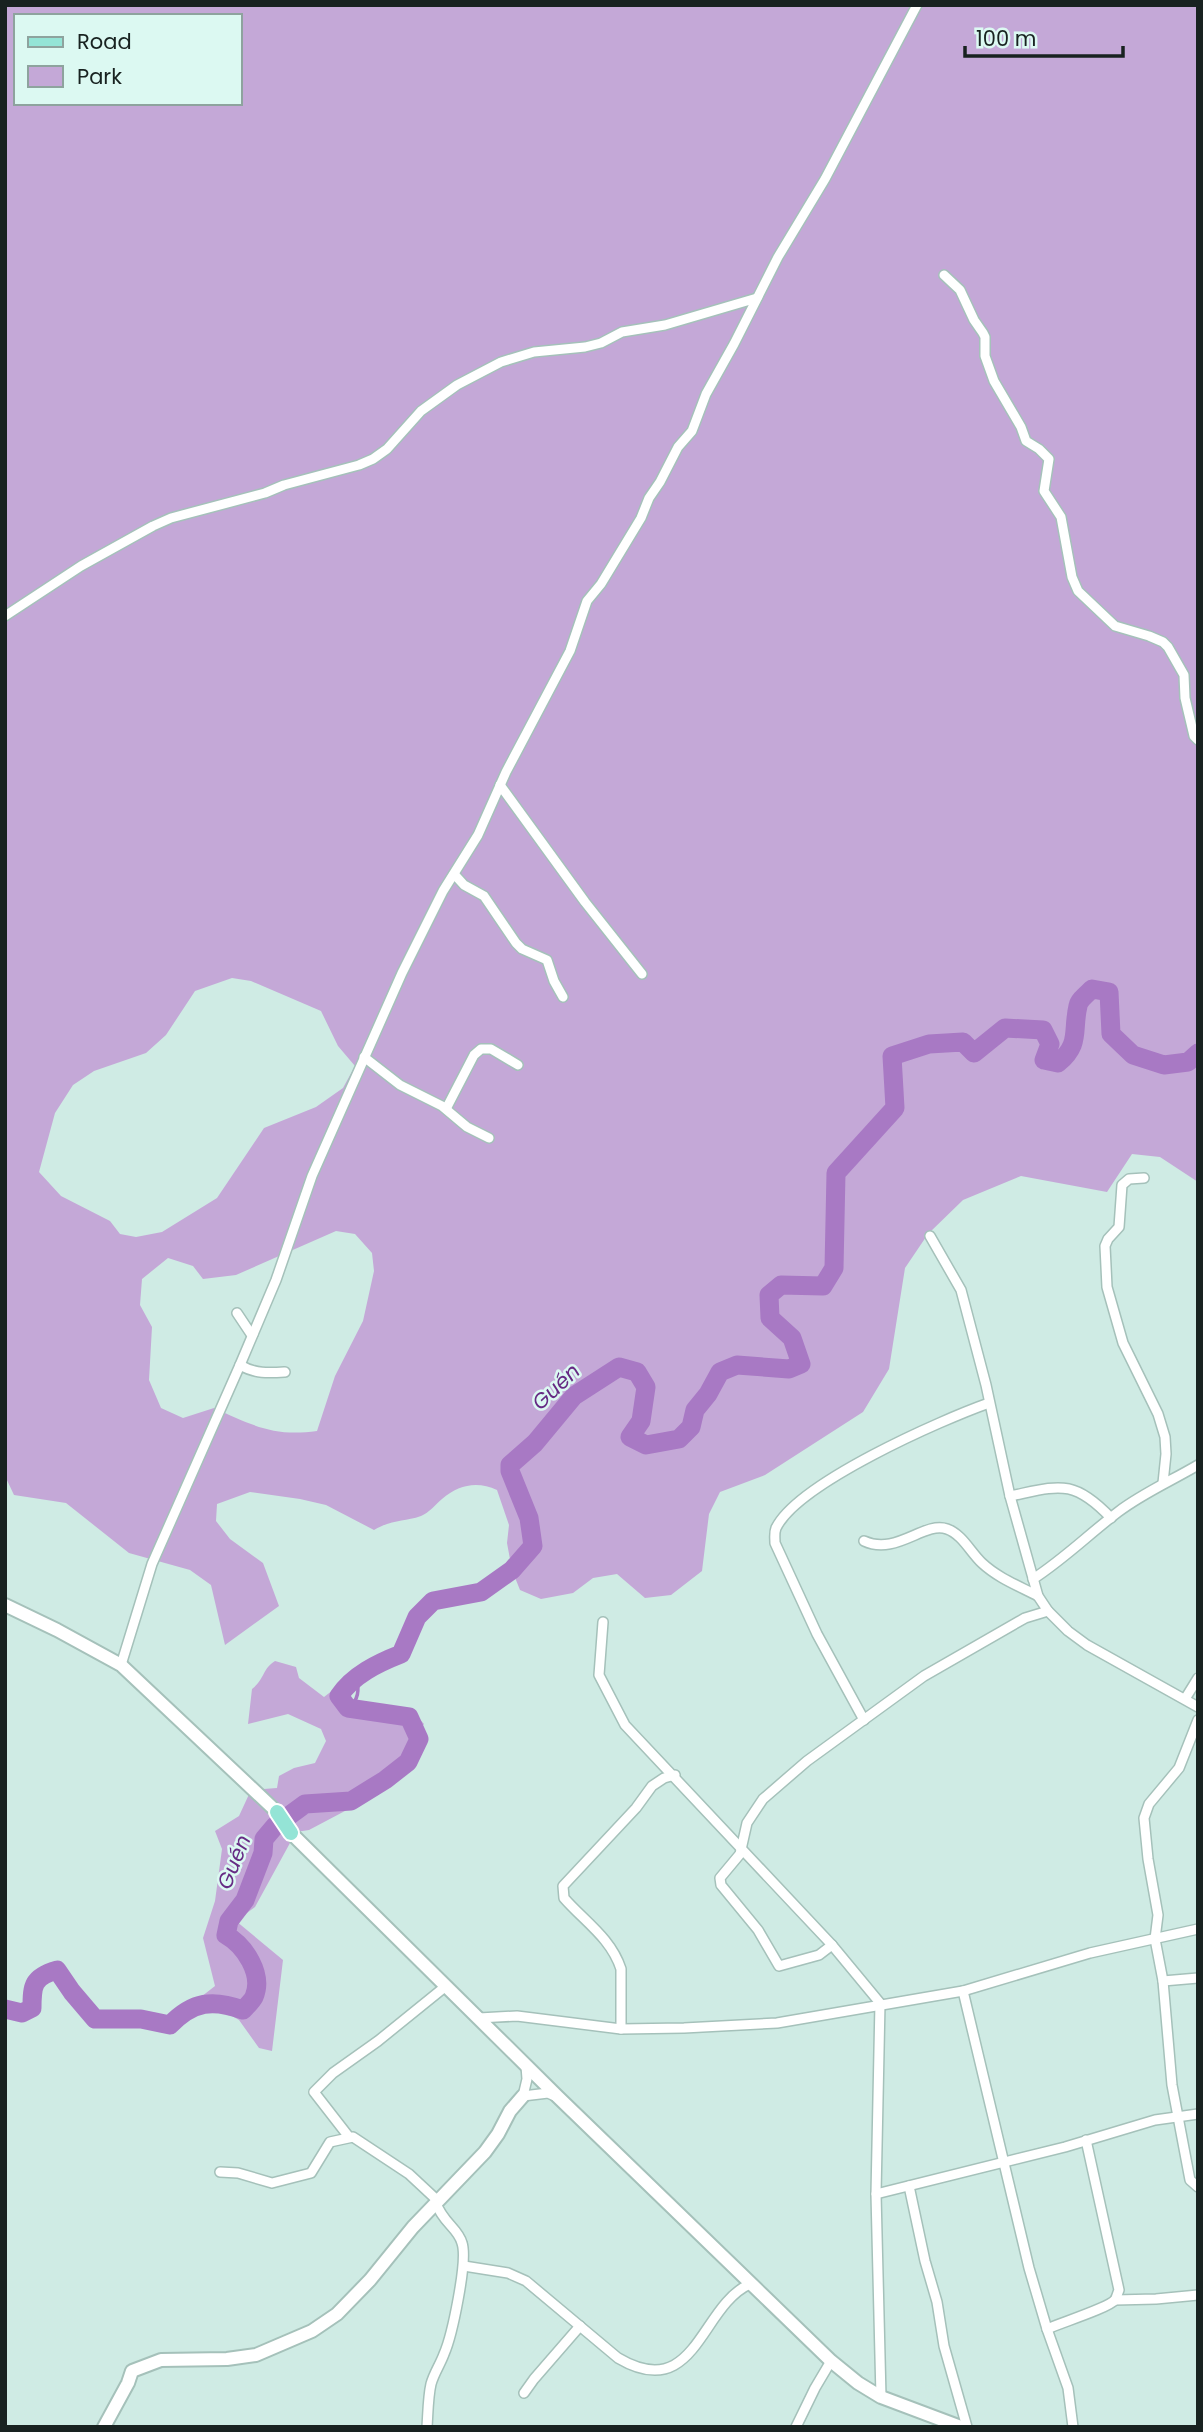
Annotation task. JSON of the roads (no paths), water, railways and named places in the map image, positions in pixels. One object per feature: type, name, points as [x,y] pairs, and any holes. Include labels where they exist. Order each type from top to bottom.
[{"type":"main road","points":[[5,1605],[121,1665],[277,1812],[290,1833],[831,2361],[881,2397],[961,2427]]},
{"type":"main road","points":[[104,2427],[132,2371],[161,2360],[227,2359],[256,2355],[312,2331],[337,2314],[370,2280],[412,2227],[485,2151],[510,2111],[523,2096]]},
{"type":"street","points":[[121,1665],[152,1564],[276,1280],[312,1176],[417,943],[478,835],[500,785],[570,652],[587,601],[601,584],[641,519],[649,498],[678,447],[692,431],[705,394],[778,257],[825,179],[917,5]]},
{"type":"street","points":[[944,275],[960,290],[985,337],[985,356],[994,381],[1021,427],[1026,441],[1049,459],[1044,491],[1061,517],[1072,577],[1078,591],[1115,626],[1149,636],[1168,647],[1184,675],[1185,698],[1194,736],[1198,740]]},
{"type":"street","points":[[5,616],[80,566],[153,526],[373,459],[387,449],[421,411],[457,385],[501,362],[534,352],[601,343],[622,332],[665,325],[757,298]]},
{"type":"street","points":[[500,785],[642,974]]},
{"type":"street","points":[[454,874],[464,885],[484,896],[522,949],[547,960],[563,997]]},
{"type":"street","points":[[446,1109],[474,1055],[481,1049],[491,1049],[518,1065]]},
{"type":"street","points":[[364,1058],[400,1085],[446,1109],[467,1127],[489,1138]]},
{"type":"street","points":[[1144,1178],[1129,1179],[1122,1185],[1119,1227],[1105,1245],[1105,1261],[1107,1287],[1123,1343],[1158,1414],[1166,1454],[1163,1483]]},
{"type":"street","points":[[930,1236],[961,1290],[1010,1496],[1038,1596],[1048,1611],[1087,1645],[1198,1707]]},
{"type":"street","points":[[237,1313],[253,1334]]},
{"type":"street","points":[[240,1365],[254,1371],[285,1372]]},
{"type":"street","points":[[864,1720],[817,1634],[775,1544],[774,1533],[799,1503],[842,1472],[900,1442],[989,1403]]},
{"type":"street","points":[[1033,1578],[1054,1565],[1111,1518],[1163,1483],[1198,1465]]},
{"type":"street","points":[[1010,1496],[1056,1486],[1076,1489],[1095,1501],[1111,1518]]},
{"type":"street","points":[[864,1541],[878,1545],[888,1544],[929,1530],[947,1528],[957,1534],[991,1570],[1038,1596]]},
{"type":"street","points":[[832,1945],[819,1955],[779,1966],[758,1930],[720,1882],[720,1878],[737,1859],[747,1823],[763,1799],[807,1761],[924,1676],[1025,1618],[1048,1611]]},
{"type":"street","points":[[603,1622],[598,1675],[625,1725],[675,1775],[832,1945],[880,2003],[876,2194],[881,2397]]},
{"type":"street","points":[[1185,1699],[1198,1678]]},
{"type":"street","points":[[1198,1720],[1180,1769],[1146,1811],[1146,1847],[1158,1915],[1156,1939],[1177,2117],[1190,2180],[1198,2186]]},
{"type":"street","points":[[621,2029],[619,1961],[587,1919],[564,1898],[563,1885],[636,1808],[652,1786],[664,1777],[675,1775]]},
{"type":"street","points":[[479,2018],[517,2016],[621,2029],[778,2022],[963,1991],[1090,1953],[1198,1929]]},
{"type":"street","points":[[1163,1981],[1198,1978]]},
{"type":"street","points":[[349,2137],[314,2092],[333,2073],[446,1986]]},
{"type":"street","points":[[963,1991],[1029,2268],[1068,2388],[1073,2427]]},
{"type":"street","points":[[526,2064],[527,2079],[523,2096],[548,2093],[558,2097]]},
{"type":"street","points":[[876,2194],[1005,2162],[1143,2123],[1198,2114]]},
{"type":"street","points":[[220,2172],[238,2173],[272,2183],[282,2182],[311,2173],[330,2142],[349,2137],[361,2141],[372,2151],[391,2160],[427,2188],[437,2202],[442,2218],[457,2233],[462,2244],[464,2266],[444,2354],[430,2387],[427,2427]]},
{"type":"street","points":[[1047,2329],[1070,2318],[1105,2307],[1115,2300],[1119,2290],[1086,2140]]},
{"type":"street","points":[[909,2186],[937,2302],[944,2346],[967,2427]]},
{"type":"street","points":[[464,2266],[518,2276],[628,2364],[652,2370],[663,2370],[694,2349],[724,2303],[737,2289],[750,2284]]},
{"type":"street","points":[[1115,2300],[1156,2300],[1198,2295]]},
{"type":"street","points":[[524,2393],[580,2326]]},
{"type":"street","points":[[796,2427],[831,2361]]},
{"type":"waterway","name":"Guén","points":[[5,2009],[22,2013],[32,2008],[36,1983],[43,1976],[57,1970],[95,2019],[141,2019],[170,2025],[187,2011],[204,2004],[222,2004],[243,2010],[248,2005],[256,1988],[254,1970],[245,1953],[226,1935],[229,1921],[245,1900],[263,1853],[264,1839],[275,1826],[305,1804],[351,1801],[385,1780],[408,1762],[419,1739],[409,1717],[348,1708],[339,1696],[359,1676],[401,1654],[417,1617],[433,1601],[481,1592],[512,1570],[533,1546],[529,1518],[510,1465],[535,1443],[574,1396],[619,1367],[637,1372],[646,1387],[641,1421],[630,1437],[646,1445],[679,1439],[691,1427],[695,1410],[720,1372],[737,1365],[789,1369],[801,1364],[792,1338],[770,1318],[769,1295],[781,1285],[823,1286],[834,1268],[836,1173],[895,1108],[892,1056],[929,1044],[963,1042],[974,1053],[1005,1028],[1043,1030],[1050,1044],[1044,1060],[1058,1063],[1073,1043],[1079,1004],[1092,989],[1109,992],[1111,1034],[1133,1055],[1164,1065],[1188,1062],[1198,1053]]},
{"type":"waterway","points":[[348,1708],[357,1694],[357,1678]]}]
